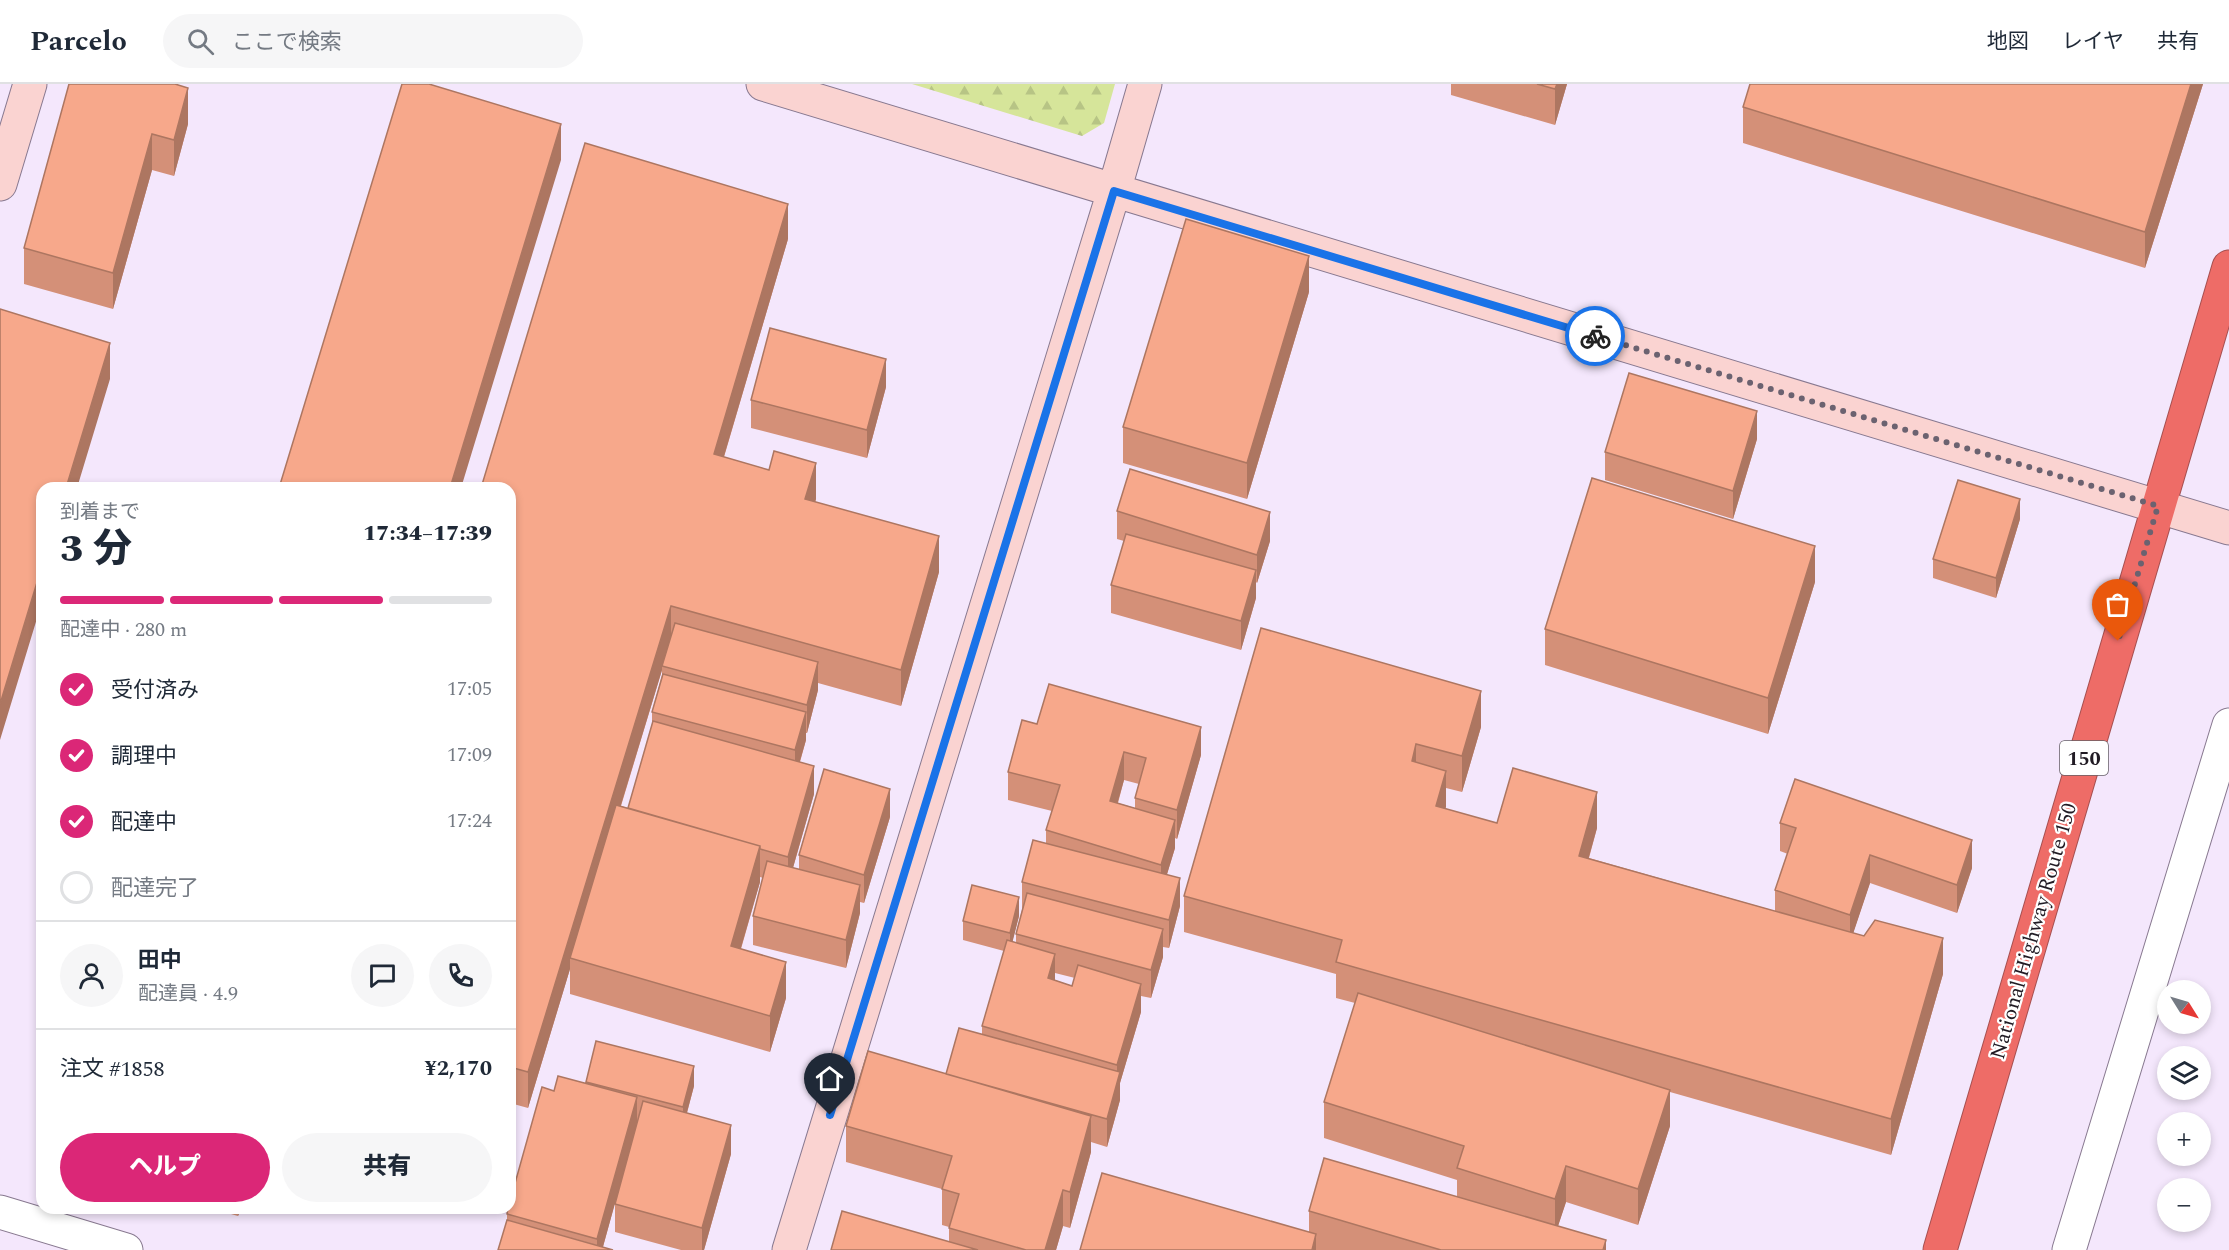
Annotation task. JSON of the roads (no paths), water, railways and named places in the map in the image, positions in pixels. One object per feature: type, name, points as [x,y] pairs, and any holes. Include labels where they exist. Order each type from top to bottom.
[{"type":"highway","name":"National Highway Route 150","points":[[1940,1250],[2229,267]]},
{"type":"street","points":[[0,184],[30,84]]},
{"type":"street","points":[[764,84],[2229,528]]},
{"type":"street","points":[[789,1250],[1145,84]]},
{"type":"street","points":[[2069,1250],[2229,725]]},
{"type":"street","points":[[0,1212],[126,1250]]}]
